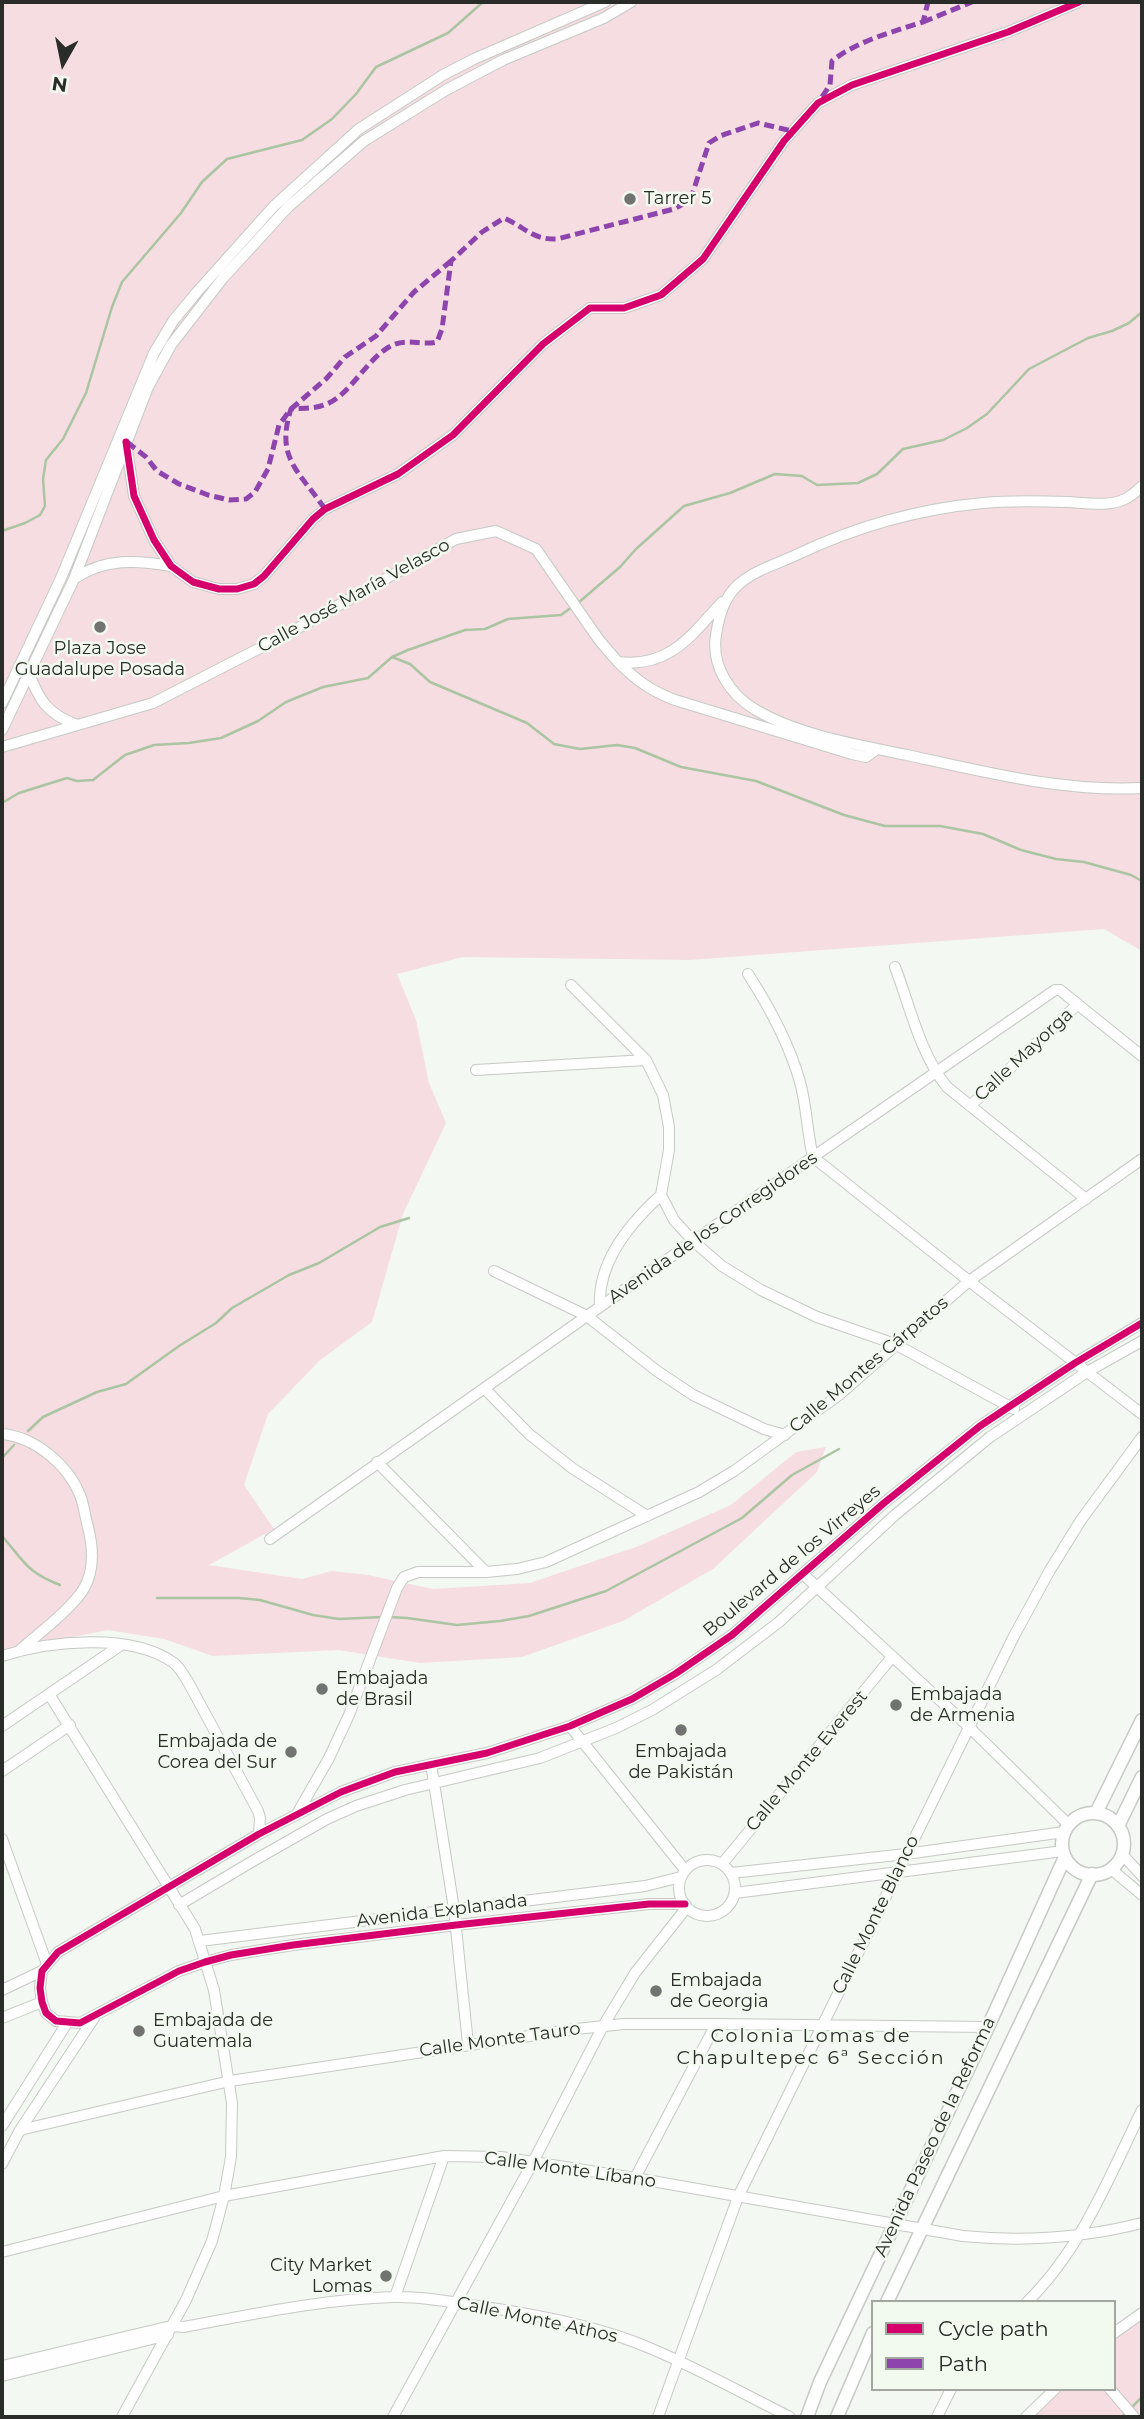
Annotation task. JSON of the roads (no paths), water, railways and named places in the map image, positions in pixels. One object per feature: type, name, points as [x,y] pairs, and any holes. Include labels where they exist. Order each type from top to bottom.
[{"type":"main road","points":[[1096,1813],[1142,1720]]},
{"type":"main road","points":[[1118,1826],[1142,1777]]},
{"type":"main road","points":[[1096,1813],[1105,1815],[1118,1826],[1124,1844],[1122,1854],[1111,1869],[1092,1874],[1081,1872],[1072,1866],[1064,1854],[1066,1828],[1081,1815],[1096,1813]]},
{"type":"main road","name":"Avenida Paseo de la Reforma","points":[[807,2417],[820,2382],[988,2027],[1064,1854]]},
{"type":"main road","name":"Avenida Paseo de la Reforma","points":[[888,2300],[1092,1874]]},
{"type":"main road","points":[[837,2417],[871,2337]]},
{"type":"street","points":[[2,704],[61,578],[115,443],[158,346],[173,321],[197,292],[274,206],[359,129],[443,75],[605,2]]},
{"type":"street","points":[[2,730],[74,579],[126,442],[159,365],[171,345],[223,278],[288,206],[350,152],[446,90],[503,60],[604,18],[631,2]]},
{"type":"street","points":[[126,442],[134,496],[154,540],[171,566],[193,582],[219,589],[237,589],[254,584],[325,509],[398,474],[453,435],[543,344],[590,308],[624,308],[661,295],[704,259],[784,141],[818,103],[852,85],[996,37],[1079,2]]},
{"type":"street","points":[[618,662],[634,664],[663,658],[679,646],[739,584],[761,570],[822,541],[884,521],[986,503],[1111,503],[1126,499],[1142,486]]},
{"type":"street","name":"Calle José María Velasco","points":[[2,747],[153,704],[337,607],[456,539],[496,531],[536,549],[595,634],[636,681],[653,692],[859,755],[869,756],[877,749]]},
{"type":"street","points":[[61,578],[74,579],[90,568],[110,563],[133,561],[171,566]]},
{"type":"street","points":[[726,598],[715,638],[718,667],[737,696],[774,719],[877,749],[977,771],[1070,786],[1142,788]]},
{"type":"street","points":[[23,658],[40,697],[50,712],[77,726]]},
{"type":"street","points":[[895,967],[936,1074],[947,1087],[1086,1199]]},
{"type":"street","points":[[748,974],[768,1005],[786,1042],[800,1083],[813,1157],[1142,1415]]},
{"type":"street","points":[[571,985],[646,1060],[663,1095],[669,1150],[661,1195],[674,1220],[693,1241],[722,1266],[761,1290],[817,1317],[895,1344],[1024,1414]]},
{"type":"street","name":"Avenida de los Corregidores","points":[[270,1539],[1049,994],[1060,990],[1078,1004]]},
{"type":"street","points":[[1078,1004],[1142,1056]]},
{"type":"street","name":"Calle Mayorga","points":[[970,1105],[1078,1004]]},
{"type":"street","points":[[476,1070],[646,1060]]},
{"type":"street","name":"Calle Montes Cárpatos","points":[[297,1815],[349,1715],[397,1588],[404,1577],[418,1572],[517,1569],[546,1562],[699,1492],[734,1471],[839,1395],[969,1281],[1142,1159]]},
{"type":"street","points":[[600,1307],[599,1292],[603,1273],[642,1212],[661,1195]]},
{"type":"street","points":[[494,1271],[587,1315],[657,1371],[693,1395],[764,1429],[785,1435]]},
{"type":"street","name":"Boulevard de los Virreyes","points":[[45,1967],[58,1952],[260,1834],[364,1783],[431,1764],[487,1753],[570,1726],[632,1699],[695,1662],[732,1635],[884,1503],[980,1426],[1075,1363],[1142,1323]]},
{"type":"street","name":"Boulevard de los Virreyes","points":[[179,1905],[327,1819],[374,1799],[540,1758],[581,1743],[652,1710],[716,1670],[779,1622],[895,1515],[990,1437],[1087,1372],[1142,1341]]},
{"type":"street","points":[[485,1390],[528,1434],[572,1468],[647,1516]]},
{"type":"street","points":[[2,1434],[32,1443],[66,1472],[80,1495],[91,1539],[90,1574],[83,1591],[20,1651]]},
{"type":"street","name":"Calle Monte Blanco","points":[[658,2417],[738,2197],[906,1854],[1049,1570],[1081,1520],[1142,1437]]},
{"type":"street","points":[[377,1462],[486,1572]]},
{"type":"street","points":[[804,1575],[969,1727],[1066,1828]]},
{"type":"street","points":[[2,1656],[72,1643],[122,1644],[161,1654],[177,1664],[252,1799],[260,1818],[260,1834]]},
{"type":"street","points":[[2,1726],[122,1644]]},
{"type":"street","name":"Calle Monte Everest","points":[[722,1864],[892,1657]]},
{"type":"street","points":[[49,1694],[188,1916],[200,1941],[214,1990],[230,2081],[233,2128],[224,2196],[212,2241],[186,2300],[122,2417]]},
{"type":"street","points":[[2,1771],[70,1725]]},
{"type":"street","points":[[570,1726],[683,1874]]},
{"type":"street","points":[[431,1764],[454,1909],[468,2044]]},
{"type":"street","points":[[731,1873],[906,1854],[1066,1828]]},
{"type":"street","points":[[2,1839],[45,1967],[40,1988],[46,2013],[56,2021],[67,2023],[80,2023],[94,2018]]},
{"type":"street","points":[[735,1893],[1064,1854]]},
{"type":"street","points":[[1122,1854],[1142,1876]]},
{"type":"street","points":[[698,1861],[722,1864],[731,1873],[735,1893],[727,1908],[720,1913],[703,1915],[686,1906],[680,1893],[683,1874],[698,1861]]},
{"type":"street","points":[[1111,1869],[1142,1895]]},
{"type":"street","name":"Avenida Explanada","points":[[200,1941],[645,1886],[683,1874]]},
{"type":"street","name":"Avenida Explanada","points":[[94,2018],[179,1971],[205,1962],[293,1945],[649,1903],[686,1906]]},
{"type":"street","points":[[393,2417],[533,2162],[603,2026],[635,1973],[686,1906]]},
{"type":"street","points":[[2,1990],[45,1967]]},
{"type":"street","points":[[2,2018],[42,2002]]},
{"type":"street","points":[[2,2164],[20,2130],[94,2018]]},
{"type":"street","points":[[2,2126],[67,2023]]},
{"type":"street","points":[[635,2178],[716,2024]]},
{"type":"street","name":"Calle Monte Tauro","points":[[20,2130],[230,2081],[603,2026],[716,2024],[988,2027]]},
{"type":"street","points":[[1029,2300],[1062,2264],[1080,2235],[1142,2110]]},
{"type":"street","points":[[396,2297],[444,2156]]},
{"type":"street","name":"Calle Monte Líbano","points":[[2,2252],[224,2196],[444,2156],[501,2157],[635,2178],[921,2230],[993,2239],[1042,2239],[1080,2235],[1142,2223]]},
{"type":"street","name":"Calle Monte Athos","points":[[2,2366],[171,2326],[184,2327],[304,2305],[396,2297],[519,2313],[610,2335],[651,2348],[790,2417]]},
{"type":"street","points":[[1116,2332],[1142,2313]]},
{"type":"street","name":"Calle Monte Athos","points":[[2,2376],[166,2336],[184,2327]]},
{"type":"street","points":[[937,2417],[950,2391]]},
{"type":"street","points":[[1026,2417],[1053,2391]]},
{"type":"street","points":[[1112,2391],[1134,2417]]},
{"type":"waterway","points":[[2,531],[40,515],[45,506],[43,479],[46,460],[63,439],[86,393],[122,282],[181,213],[202,182],[227,159],[302,140],[332,119],[356,94],[376,67],[448,33],[483,2]]},
{"type":"waterway","points":[[578,603],[684,506],[730,493],[775,474],[802,476],[817,485],[858,483],[877,474],[903,449],[943,440],[967,428],[987,414],[1029,369],[1088,338],[1129,323],[1142,312]]},
{"type":"waterway","points":[[2,803],[19,793],[67,778],[77,781],[93,780],[125,755],[154,745],[221,738],[258,721],[286,702],[323,687],[368,678],[392,657],[465,630],[485,629],[508,619],[561,615],[572,607]]},
{"type":"waterway","points":[[392,657],[410,664],[430,682],[527,723],[554,744],[580,749],[617,745],[635,748],[681,767],[756,781],[844,815],[885,826],[940,826],[983,834],[1021,850],[1056,859],[1084,862],[1131,875],[1142,881]]},
{"type":"waterway","points":[[28,1431],[43,1417],[97,1392],[126,1384],[216,1323],[232,1308],[289,1275],[319,1263],[380,1227],[409,1218]]},
{"type":"waterway","points":[[2,1458],[14,1445]]},
{"type":"waterway","points":[[389,1617],[457,1625],[500,1621],[529,1616],[606,1591],[742,1518],[792,1475],[839,1449]]},
{"type":"waterway","points":[[2,1536],[33,1570],[60,1585]]},
{"type":"waterway","points":[[157,1598],[239,1598],[260,1600],[313,1615],[339,1619],[382,1617]]},
{"type":"waterway","points":[[1122,2417],[1142,2397]]},
{"type":"place","name":"Tarrer 5","points":[[630,199]]},
{"type":"place","name":"Plaza Jose Guadalupe Posada","points":[[100,627]]},
{"type":"place","name":"Embajada de Brasil","points":[[322,1689]]},
{"type":"place","name":"Embajada de Armenia","points":[[896,1705]]},
{"type":"place","name":"Embajada de Pakistán","points":[[681,1730]]},
{"type":"place","name":"Embajada de Corea del Sur","points":[[291,1752]]},
{"type":"place","name":"Embajada de Georgia","points":[[656,1991]]},
{"type":"place","name":"Embajada de Guatemala","points":[[139,2031]]},
{"type":"place","name":"City Market Lomas","points":[[386,2276]]},
{"type":"district","name":"Colonia Lomas de Chapultepec 6ª Sección","points":[[811,2047]]}]
